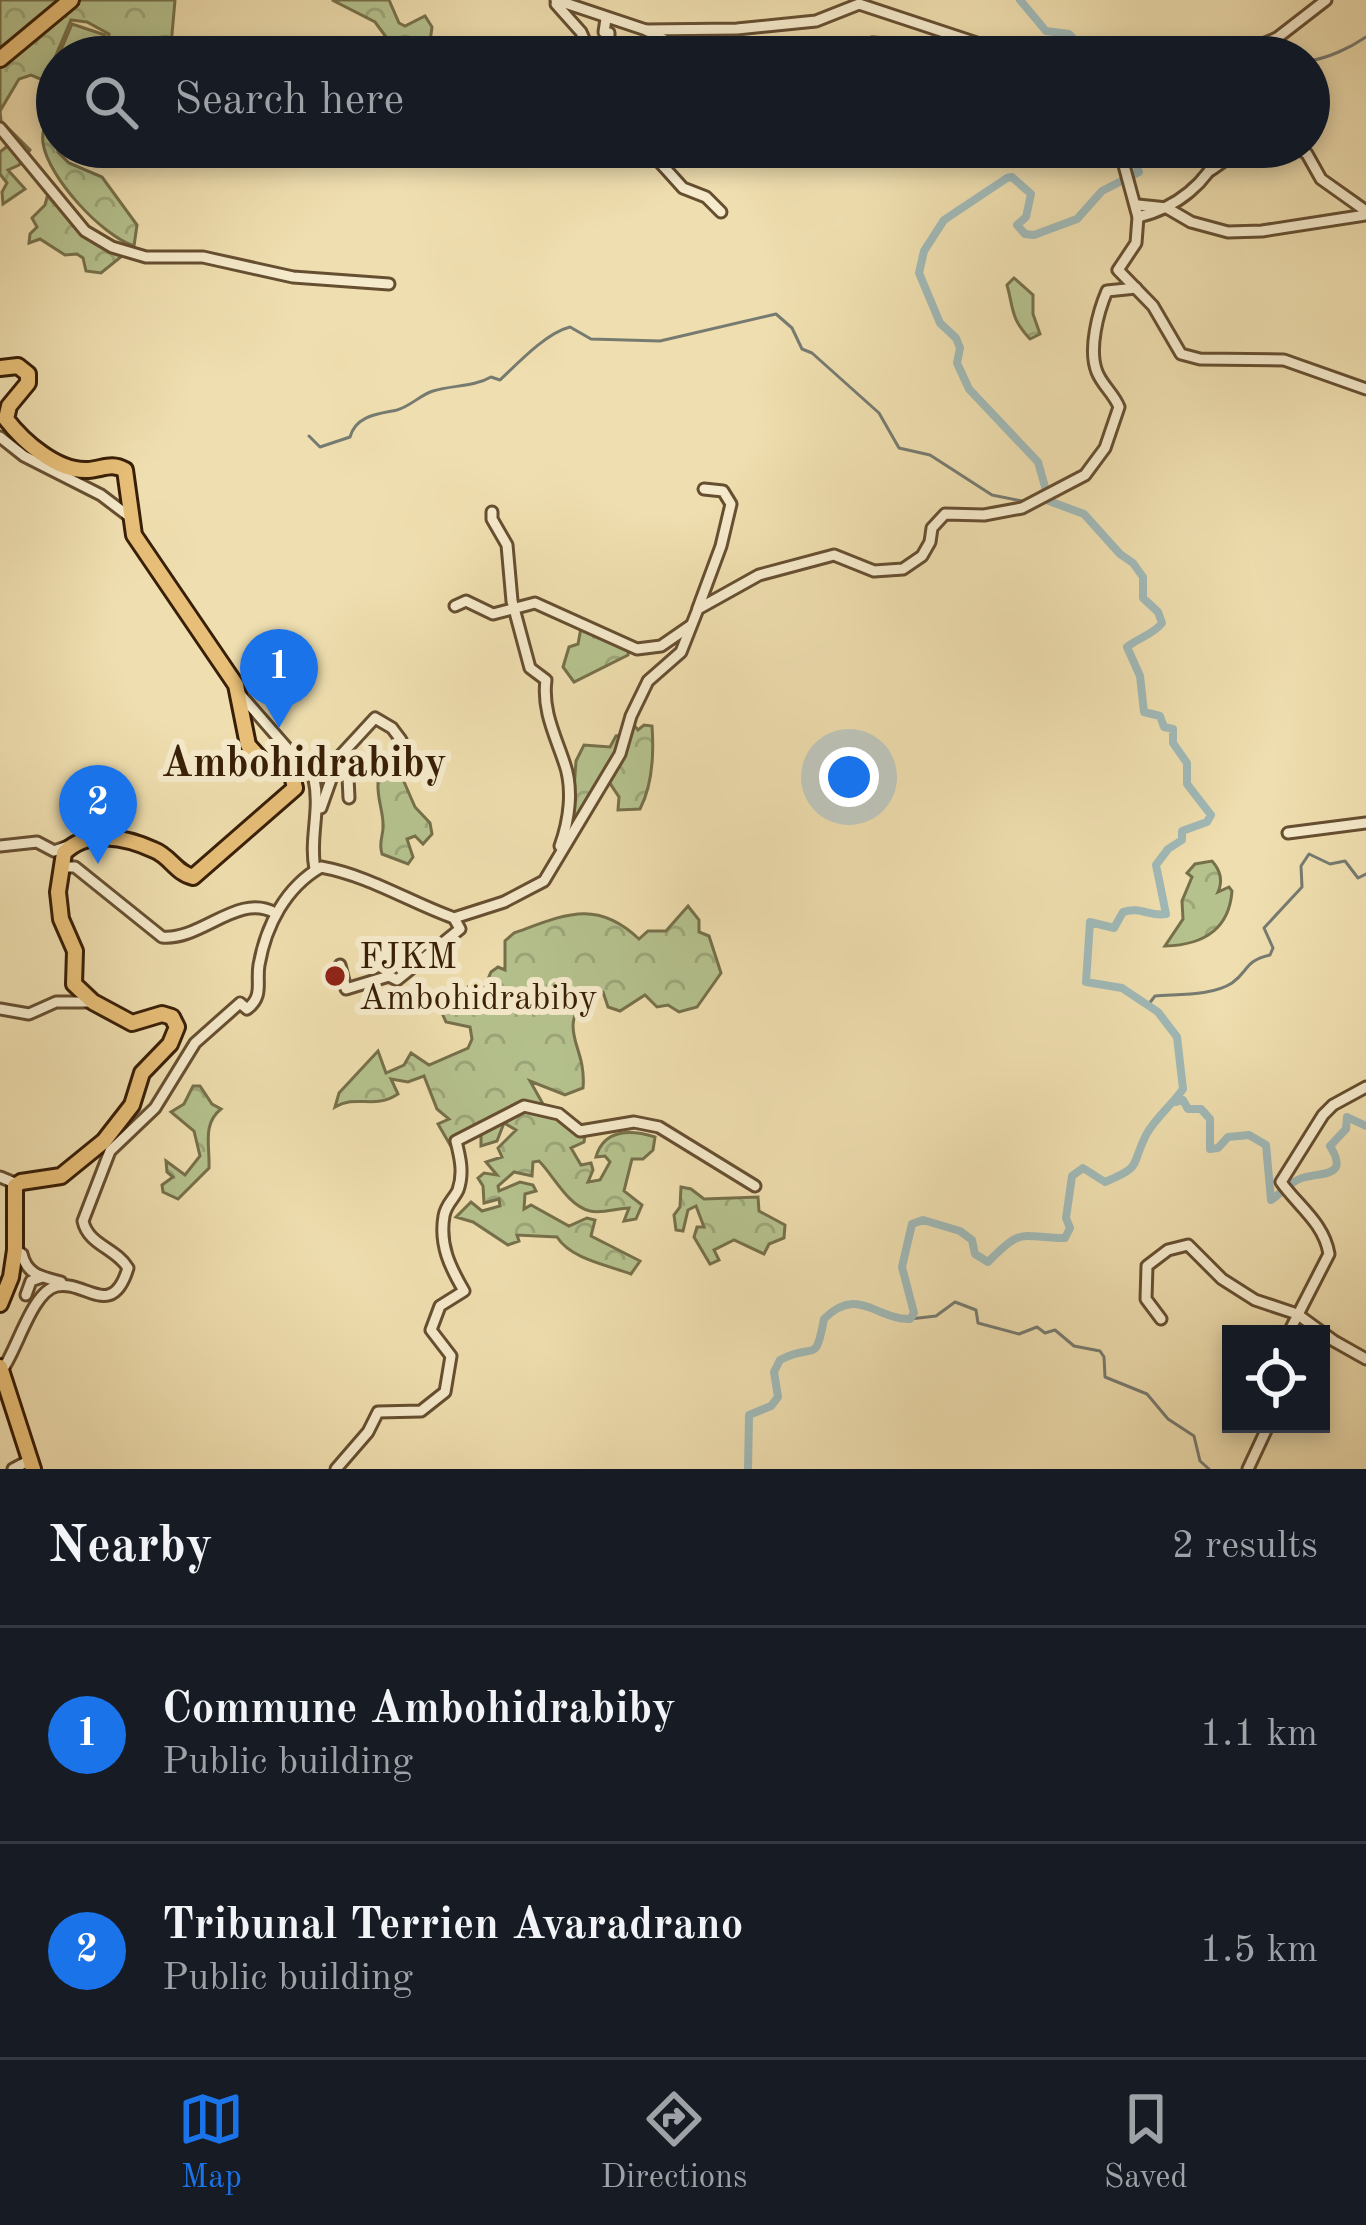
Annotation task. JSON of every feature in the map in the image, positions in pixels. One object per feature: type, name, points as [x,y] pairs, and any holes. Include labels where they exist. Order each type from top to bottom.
[{"type":"main road","points":[[0,59],[71,0]]},
{"type":"main road","points":[[0,368],[22,368],[29,379],[7,409],[8,423],[66,466],[123,468],[141,551],[240,694],[248,745],[265,764],[292,775],[295,788],[193,877],[155,850],[102,837],[72,844],[59,867],[61,919],[75,952],[74,984],[93,1002],[132,1022],[162,1014],[172,1017],[176,1035],[142,1073],[132,1105],[118,1127],[66,1172],[17,1184],[13,1193],[15,1250],[0,1304]]},
{"type":"main road","points":[[0,1371],[32,1465]]},
{"type":"street","points":[[554,0],[656,36]]},
{"type":"street","points":[[554,0],[583,36]]},
{"type":"street","points":[[1280,36],[1326,0]]},
{"type":"street","points":[[646,30],[816,21],[860,4],[955,36]]},
{"type":"street","points":[[606,19],[604,32],[609,36]]},
{"type":"street","points":[[0,128],[85,231],[112,247],[146,257],[203,257],[293,277],[389,284]]},
{"type":"street","points":[[665,168],[683,188],[706,196],[721,212]]},
{"type":"street","points":[[698,609],[759,574],[834,555],[874,571],[903,569],[922,556],[932,528],[945,514],[984,515],[1022,508],[1096,465],[1119,407],[1098,375],[1094,358],[1100,310],[1136,242],[1138,211],[1124,168]]},
{"type":"street","points":[[1138,211],[1167,208],[1194,190],[1214,168]]},
{"type":"street","points":[[1315,168],[1321,179],[1366,213]]},
{"type":"street","points":[[1167,208],[1191,222],[1228,232],[1262,231],[1366,213]]},
{"type":"street","points":[[1118,270],[1160,316],[1180,354],[1284,360],[1366,388]]},
{"type":"street","points":[[1107,291],[1136,288]]},
{"type":"street","points":[[0,436],[25,456],[101,495],[130,517]]},
{"type":"street","points":[[548,873],[620,754],[648,680],[681,652],[722,546],[731,504],[723,491],[704,489]]},
{"type":"street","points":[[454,918],[504,902],[544,881],[569,821],[567,781],[546,711],[546,680],[530,668],[507,545],[492,512]]},
{"type":"street","points":[[455,606],[466,601],[494,614],[536,603],[637,650],[661,646],[690,626]]},
{"type":"street","points":[[240,694],[314,779],[318,796],[311,853],[315,869]]},
{"type":"street","points":[[315,824],[339,757],[375,718],[392,728],[400,740]]},
{"type":"street","points":[[339,757],[347,756],[349,798]]},
{"type":"street","points":[[1288,833],[1366,824]]},
{"type":"street","points":[[0,846],[37,842],[54,850],[72,844]]},
{"type":"street","points":[[59,867],[76,866],[167,938],[248,908],[275,913]]},
{"type":"street","points":[[15,1250],[22,1254],[25,1266],[42,1277],[98,1297],[124,1282],[128,1268],[122,1259],[85,1231],[83,1221],[103,1163],[154,1108],[195,1043],[240,1003],[247,1009],[254,1004],[275,913],[315,869],[358,875],[454,918],[460,929],[397,980],[389,976],[346,989],[340,965]]},
{"type":"street","points":[[0,1009],[29,1014],[56,1002],[93,1002]]},
{"type":"street","points":[[1292,1325],[1329,1254],[1310,1215],[1281,1182],[1323,1115],[1366,1087]]},
{"type":"street","points":[[336,1469],[368,1432],[378,1412],[422,1411],[445,1392],[451,1356],[431,1330],[440,1306],[464,1291],[443,1243],[446,1210],[458,1189],[463,1162],[456,1141],[524,1106],[559,1114],[580,1131],[641,1123],[659,1127],[755,1186]]},
{"type":"street","points":[[66,1172],[103,1163]]},
{"type":"street","points":[[0,1177],[17,1184]]},
{"type":"street","points":[[1161,1319],[1146,1299],[1148,1266],[1168,1250],[1188,1246],[1222,1279],[1255,1300],[1297,1314],[1366,1359]]},
{"type":"street","points":[[26,1295],[31,1281],[42,1277]]},
{"type":"street","points":[[0,1371],[11,1361],[18,1336],[47,1291],[69,1287]]},
{"type":"street","points":[[1248,1469],[1265,1433]]},
{"type":"street","points":[[13,1469],[32,1465]]},
{"type":"green space","points":[[0,0],[68,0],[0,57]]},
{"type":"green space","points":[[75,0],[175,0],[172,36],[109,36],[87,22],[71,20],[64,36],[36,36],[36,77],[19,79],[0,111],[0,66]]},
{"type":"green space","points":[[332,0],[389,0],[405,26],[425,16],[432,27],[431,36],[385,36],[375,22]]},
{"type":"green space","points":[[72,24],[105,35],[105,36],[67,36]]},
{"type":"green space","points":[[0,111],[1,121],[30,150],[19,165],[8,170],[25,189],[3,204],[7,183],[0,174],[0,152],[9,145],[0,133]]},
{"type":"green space","points":[[53,168],[81,168],[102,177],[137,225],[134,246],[92,218]]},
{"type":"green space","points":[[48,194],[88,238],[122,256],[101,273],[86,271],[77,254],[65,255],[40,239],[29,243],[37,227],[32,218],[45,205]]},
{"type":"green space","points":[[1014,278],[1033,295],[1040,334],[1030,339],[1012,307],[1007,285]]},
{"type":"green space","points":[[581,628],[629,650],[628,655],[574,682],[563,667],[569,647],[578,644]]},
{"type":"green space","points":[[633,724],[638,730],[652,726],[652,769],[640,809],[618,810],[619,797],[609,782],[572,817],[576,761],[584,745],[610,747]]},
{"type":"green space","points":[[398,768],[432,834],[423,844],[415,836],[407,839],[413,857],[408,864],[382,854],[381,849],[378,783]]},
{"type":"green space","points":[[1212,861],[1220,876],[1218,892],[1229,887],[1232,891],[1225,916],[1202,939],[1165,946],[1183,919],[1182,901],[1192,877],[1187,873],[1195,864]]},
{"type":"green space","points":[[688,906],[699,920],[699,932],[709,936],[721,973],[697,1007],[679,1012],[668,1005],[657,1007],[645,995],[620,1011],[608,1007],[603,992],[590,992],[573,1028],[583,1088],[565,1095],[530,1081],[543,1104],[585,1135],[584,1142],[571,1148],[581,1165],[591,1163],[588,1182],[600,1180],[610,1162],[605,1156],[596,1157],[612,1136],[655,1137],[653,1150],[643,1159],[632,1159],[624,1191],[642,1205],[636,1219],[624,1221],[629,1208],[600,1212],[582,1208],[539,1161],[533,1162],[532,1176],[514,1172],[498,1186],[499,1191],[520,1182],[533,1185],[536,1191],[525,1194],[524,1209],[531,1205],[569,1226],[587,1218],[595,1220],[591,1236],[640,1261],[631,1274],[580,1256],[557,1237],[517,1235],[519,1241],[508,1245],[473,1222],[456,1217],[471,1202],[482,1211],[500,1206],[499,1199],[484,1203],[478,1178],[484,1173],[497,1175],[486,1162],[502,1157],[498,1148],[516,1130],[504,1123],[497,1141],[481,1146],[481,1136],[466,1134],[453,1140],[453,1150],[438,1124],[449,1119],[437,1109],[424,1076],[408,1082],[391,1079],[398,1094],[389,1099],[335,1107],[339,1093],[378,1051],[386,1073],[404,1065],[411,1053],[429,1065],[468,1048],[470,1027],[446,1022],[442,1013],[469,986],[482,993],[491,972],[498,967],[505,970],[505,941],[514,933],[564,916],[594,914],[639,939],[648,931],[666,931]]},
{"type":"green space","points":[[193,1086],[200,1086],[221,1109],[209,1128],[209,1168],[178,1199],[163,1192],[162,1185],[173,1177],[166,1161],[185,1175],[200,1156],[194,1131],[171,1112],[184,1104]]},
{"type":"green space","points":[[681,1187],[704,1199],[758,1197],[759,1211],[785,1225],[784,1238],[769,1244],[764,1254],[734,1240],[714,1250],[719,1260],[710,1264],[694,1237],[697,1227],[704,1227],[696,1206],[688,1210],[683,1231],[676,1230],[674,1215],[680,1207]]},
{"type":"waterway","points":[[1020,0],[1046,31],[1071,36]]},
{"type":"waterway","points":[[1330,56],[1366,37]]},
{"type":"waterway","points":[[748,1469],[749,1415],[771,1406],[778,1397],[774,1372],[780,1360],[815,1348],[824,1319],[836,1309],[857,1304],[910,1319],[914,1313],[902,1267],[912,1224],[923,1220],[960,1231],[972,1240],[975,1254],[988,1262],[1022,1236],[1065,1238],[1070,1228],[1066,1218],[1072,1176],[1083,1168],[1105,1182],[1130,1169],[1150,1129],[1183,1089],[1177,1037],[1158,1012],[1122,988],[1086,982],[1090,922],[1114,928],[1123,912],[1166,914],[1156,865],[1182,840],[1182,831],[1207,822],[1211,815],[1187,784],[1187,763],[1173,743],[1173,729],[1164,727],[1160,716],[1144,712],[1140,676],[1127,647],[1162,623],[1143,598],[1143,577],[1133,563],[1084,514],[1049,501],[1038,462],[969,389],[957,363],[956,338],[940,323],[919,273],[924,251],[944,220],[1007,178],[1012,177],[1031,194],[1026,217],[1017,225],[1025,234],[1034,235],[1077,219],[1102,191],[1139,172],[1137,168]]},
{"type":"waterway","points":[[309,436],[320,447],[350,437],[357,424],[369,417],[402,408],[433,391],[491,377],[500,380],[542,342],[570,327],[591,339],[660,341],[776,314],[792,328],[802,349],[879,413],[899,448],[930,455],[992,495],[1027,502]]},
{"type":"waterway","points":[[1148,1005],[1155,996],[1224,987],[1255,960],[1270,955],[1273,948],[1264,928],[1302,887],[1301,866],[1309,854],[1330,864],[1345,861],[1358,878],[1366,874]]},
{"type":"waterway","points":[[1175,1102],[1183,1100],[1188,1109],[1201,1109],[1210,1119],[1210,1149],[1218,1148],[1228,1137],[1249,1135],[1266,1145],[1271,1200],[1297,1180],[1335,1169],[1330,1146],[1346,1129],[1347,1117],[1366,1126]]},
{"type":"waterway","points":[[910,1319],[936,1316],[955,1302],[976,1310],[978,1323],[1019,1334],[1037,1327],[1045,1333],[1055,1330],[1074,1346],[1100,1351],[1105,1377],[1147,1394],[1168,1419],[1194,1436],[1200,1461],[1209,1469]]},
{"type":"place","name":"Commune Ambohidrabiby","points":[[279,728]]},
{"type":"place","name":"Tribunal Terrien Avaradrano","points":[[98,864]]},
{"type":"place","name":"FJKM Ambohidrabiby","points":[[335,976]]},
{"type":"district","name":"Ambohidrabiby","points":[[304,761]]}]
